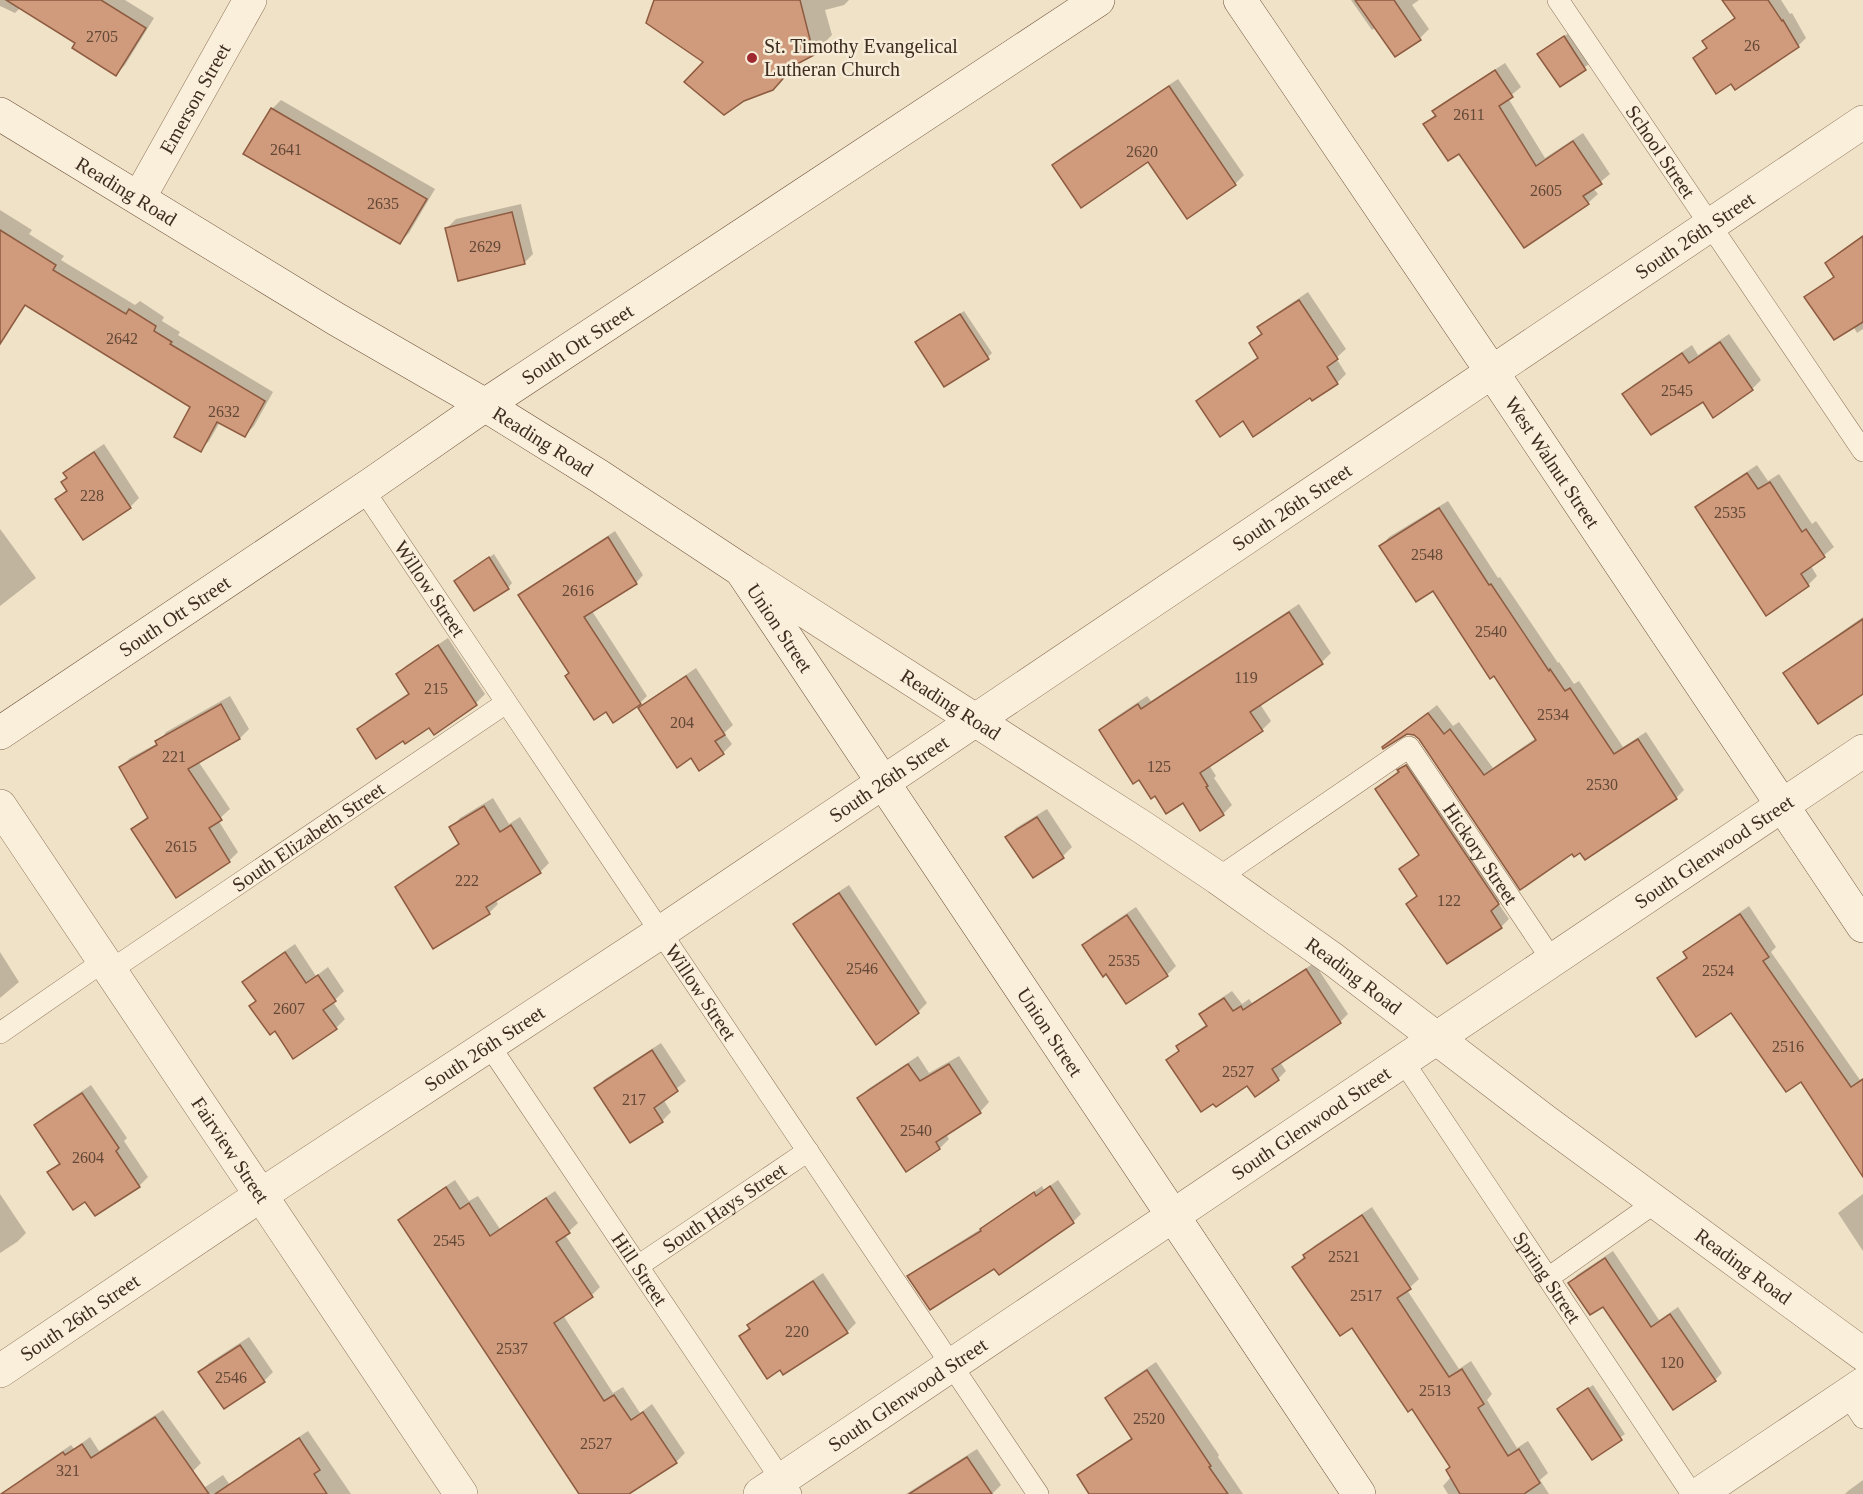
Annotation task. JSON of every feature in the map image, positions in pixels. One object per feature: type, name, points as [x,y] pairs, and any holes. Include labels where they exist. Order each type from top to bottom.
[{"type":"street","name":"Emerson Street","points":[[139,198],[250,0]]},
{"type":"street","name":"South Ott Street","points":[[0,733],[485,405],[1098,0]]},
{"type":"street","name":"West Walnut Street","points":[[1240,0],[1863,926]]},
{"type":"street","name":"Reading Road","points":[[0,114],[336,319],[485,405],[599,476],[1218,878],[1334,960],[1863,1354]]},
{"type":"street","name":"South 26th Street","points":[[0,1371],[261,1195],[661,932],[1863,122]]},
{"type":"street","name":"Union Street","points":[[741,570],[1359,1494]]},
{"type":"street","name":"South Glenwood Street","points":[[778,1489],[952,1365],[1863,751]]},
{"type":"street","name":"Fairview Street","points":[[0,806],[461,1494]]},
{"type":"street","points":[[1699,1494],[1858,1398]]},
{"type":"lane","name":"School Street","points":[[1558,0],[1860,441]]},
{"type":"lane","name":"Willow Street","points":[[363,489],[1038,1494]]},
{"type":"lane","name":"South Elizabeth Street","points":[[0,1033],[107,966],[506,703]]},
{"type":"lane","name":"Hickory Street","points":[[1218,878],[1409,747],[1552,960]]},
{"type":"lane","name":"Hill Street","points":[[489,1045],[638,1266],[778,1489]]},
{"type":"lane","name":"Spring Street","points":[[1403,1061],[1692,1494]]},
{"type":"lane","name":"South Hays Street","points":[[638,1266],[808,1151]]},
{"type":"lane","points":[[1548,1278],[1656,1202]]},
{"type":"building","points":[[6,0],[101,0],[146,28],[116,76],[72,48],[75,43]]},
{"type":"building","name":"St. Timothy Evangelical Lutheran Church","points":[[654,0],[800,0],[814,55],[795,65],[773,90],[744,101],[724,115],[684,82],[703,62],[646,23]]},
{"type":"building","points":[[1355,0],[1394,0],[1421,40],[1395,57]]},
{"type":"building","points":[[1722,0],[1768,0],[1799,47],[1735,90],[1731,84],[1716,94],[1693,58],[1707,48],[1702,41],[1735,18]]},
{"type":"building","points":[[1564,36],[1586,70],[1560,87],[1537,54]]},
{"type":"building","points":[[1495,70],[1513,97],[1499,106],[1536,166],[1573,141],[1602,184],[1583,196],[1589,204],[1524,248],[1459,154],[1448,161],[1423,124],[1436,116],[1432,111]]},
{"type":"building","points":[[1169,86],[1236,185],[1187,219],[1148,162],[1081,208],[1052,165]]},
{"type":"building","points":[[271,108],[427,199],[400,244],[243,154]]},
{"type":"building","points":[[512,212],[525,264],[458,281],[445,228]]},
{"type":"building","points":[[0,230],[56,265],[53,270],[126,314],[129,309],[156,326],[154,331],[172,342],[170,344],[265,401],[245,437],[217,422],[201,452],[174,437],[190,407],[25,305],[0,344]]},
{"type":"building","points":[[1863,236],[1863,322],[1834,340],[1804,297],[1834,277],[1825,263]]},
{"type":"building","points":[[1299,300],[1338,359],[1327,367],[1338,384],[1312,401],[1310,398],[1253,437],[1243,421],[1220,437],[1196,401],[1258,358],[1249,343],[1262,334],[1257,327]]},
{"type":"building","points":[[960,314],[989,359],[944,387],[915,342]]},
{"type":"building","points":[[1720,342],[1753,390],[1713,418],[1703,402],[1651,435],[1622,394],[1682,353],[1689,363]]},
{"type":"building","points":[[94,452],[131,508],[83,540],[55,499],[67,491],[61,482],[67,478],[63,473]]},
{"type":"building","points":[[1747,473],[1758,489],[1770,482],[1802,532],[1806,529],[1825,557],[1801,574],[1809,586],[1766,616],[1695,507]]},
{"type":"building","points":[[1439,508],[1549,671],[1550,669],[1565,691],[1570,688],[1614,754],[1638,739],[1677,799],[1585,860],[1580,853],[1574,857],[1572,854],[1520,890],[1419,739],[1407,734],[1383,749],[1382,747],[1428,713],[1444,734],[1450,729],[1484,775],[1536,740],[1494,676],[1490,679],[1433,591],[1416,602],[1379,546]]},
{"type":"building","points":[[608,537],[637,584],[584,617],[641,704],[613,723],[606,712],[594,720],[565,676],[569,673],[518,595]]},
{"type":"building","points":[[489,557],[509,589],[474,611],[454,581]]},
{"type":"building","points":[[1289,612],[1323,664],[1250,712],[1263,731],[1200,773],[1224,815],[1200,831],[1183,803],[1166,814],[1155,796],[1151,799],[1139,780],[1133,784],[1099,730],[1138,704],[1141,709]]},
{"type":"building","points":[[1863,619],[1863,694],[1818,724],[1783,673]]},
{"type":"building","points":[[438,645],[477,705],[434,735],[429,728],[405,744],[403,741],[376,759],[357,729],[409,694],[396,674]]},
{"type":"building","points":[[686,676],[725,735],[715,741],[724,754],[699,771],[691,758],[677,768],[638,708]]},
{"type":"building","points":[[221,704],[240,739],[188,769],[222,820],[209,828],[230,862],[176,898],[131,829],[148,818],[119,767],[157,745],[155,741]]},
{"type":"building","points":[[1406,765],[1499,904],[1491,911],[1502,928],[1447,964],[1406,904],[1417,896],[1399,869],[1419,855],[1375,789]]},
{"type":"building","points":[[484,806],[500,832],[511,825],[541,873],[486,907],[490,914],[433,949],[395,887],[459,844],[449,827]]},
{"type":"building","points":[[1037,817],[1064,858],[1033,878],[1005,837]]},
{"type":"building","points":[[839,893],[919,1013],[876,1045],[793,924]]},
{"type":"building","points":[[1740,914],[1769,957],[1763,961],[1851,1087],[1863,1079],[1863,1177],[1801,1082],[1786,1092],[1731,1013],[1696,1037],[1657,978],[1687,958],[1683,952]]},
{"type":"building","points":[[1127,915],[1168,976],[1126,1004],[1106,974],[1103,977],[1082,945]]},
{"type":"building","points":[[285,952],[306,983],[318,975],[336,1001],[323,1010],[337,1029],[293,1059],[275,1031],[270,1035],[249,1006],[256,1001],[242,982]]},
{"type":"building","points":[[1306,969],[1341,1023],[1272,1069],[1279,1080],[1255,1097],[1247,1086],[1216,1107],[1213,1104],[1201,1112],[1166,1060],[1179,1051],[1176,1046],[1207,1026],[1199,1014],[1224,998],[1233,1011],[1241,1006],[1243,1010]]},
{"type":"building","points":[[652,1050],[678,1091],[654,1108],[663,1122],[630,1143],[594,1088]]},
{"type":"building","points":[[908,1064],[920,1081],[949,1064],[981,1113],[936,1142],[940,1149],[906,1172],[857,1098]]},
{"type":"building","points":[[82,1093],[119,1148],[116,1151],[140,1187],[95,1216],[85,1202],[73,1210],[47,1172],[60,1164],[34,1125]]},
{"type":"building","points":[[1050,1186],[1074,1223],[999,1275],[994,1269],[930,1310],[907,1276],[981,1231],[980,1229],[1034,1192],[1036,1196]]},
{"type":"building","points":[[446,1187],[460,1209],[469,1203],[490,1236],[546,1198],[570,1233],[556,1242],[593,1297],[554,1323],[604,1401],[614,1395],[631,1420],[643,1412],[677,1463],[629,1494],[579,1494],[398,1220]]},
{"type":"building","points":[[1362,1215],[1411,1289],[1397,1298],[1449,1377],[1462,1369],[1484,1404],[1478,1408],[1508,1456],[1519,1449],[1540,1483],[1524,1494],[1460,1494],[1446,1470],[1450,1467],[1412,1409],[1408,1412],[1352,1328],[1340,1336],[1292,1267],[1305,1258],[1303,1255]]},
{"type":"building","points":[[1605,1258],[1651,1327],[1670,1314],[1716,1381],[1673,1410],[1603,1307],[1590,1315],[1568,1283]]},
{"type":"building","points":[[813,1281],[848,1333],[783,1375],[780,1370],[767,1379],[739,1336],[750,1329],[747,1325]]},
{"type":"building","points":[[240,1345],[265,1382],[224,1409],[198,1372]]},
{"type":"building","points":[[1147,1370],[1228,1494],[1089,1494],[1077,1475],[1132,1439],[1105,1398]]},
{"type":"building","points":[[1588,1388],[1622,1440],[1592,1460],[1557,1409]]},
{"type":"building","points":[[155,1417],[209,1494],[1,1494],[63,1452],[65,1455],[82,1444],[91,1458]]},
{"type":"building","points":[[299,1438],[320,1470],[314,1474],[327,1494],[215,1494]]},
{"type":"building","points":[[967,1457],[992,1494],[909,1494]]},
{"type":"place","name":"St. Timothy Evangelical Lutheran Church","points":[[752,58]]}]
